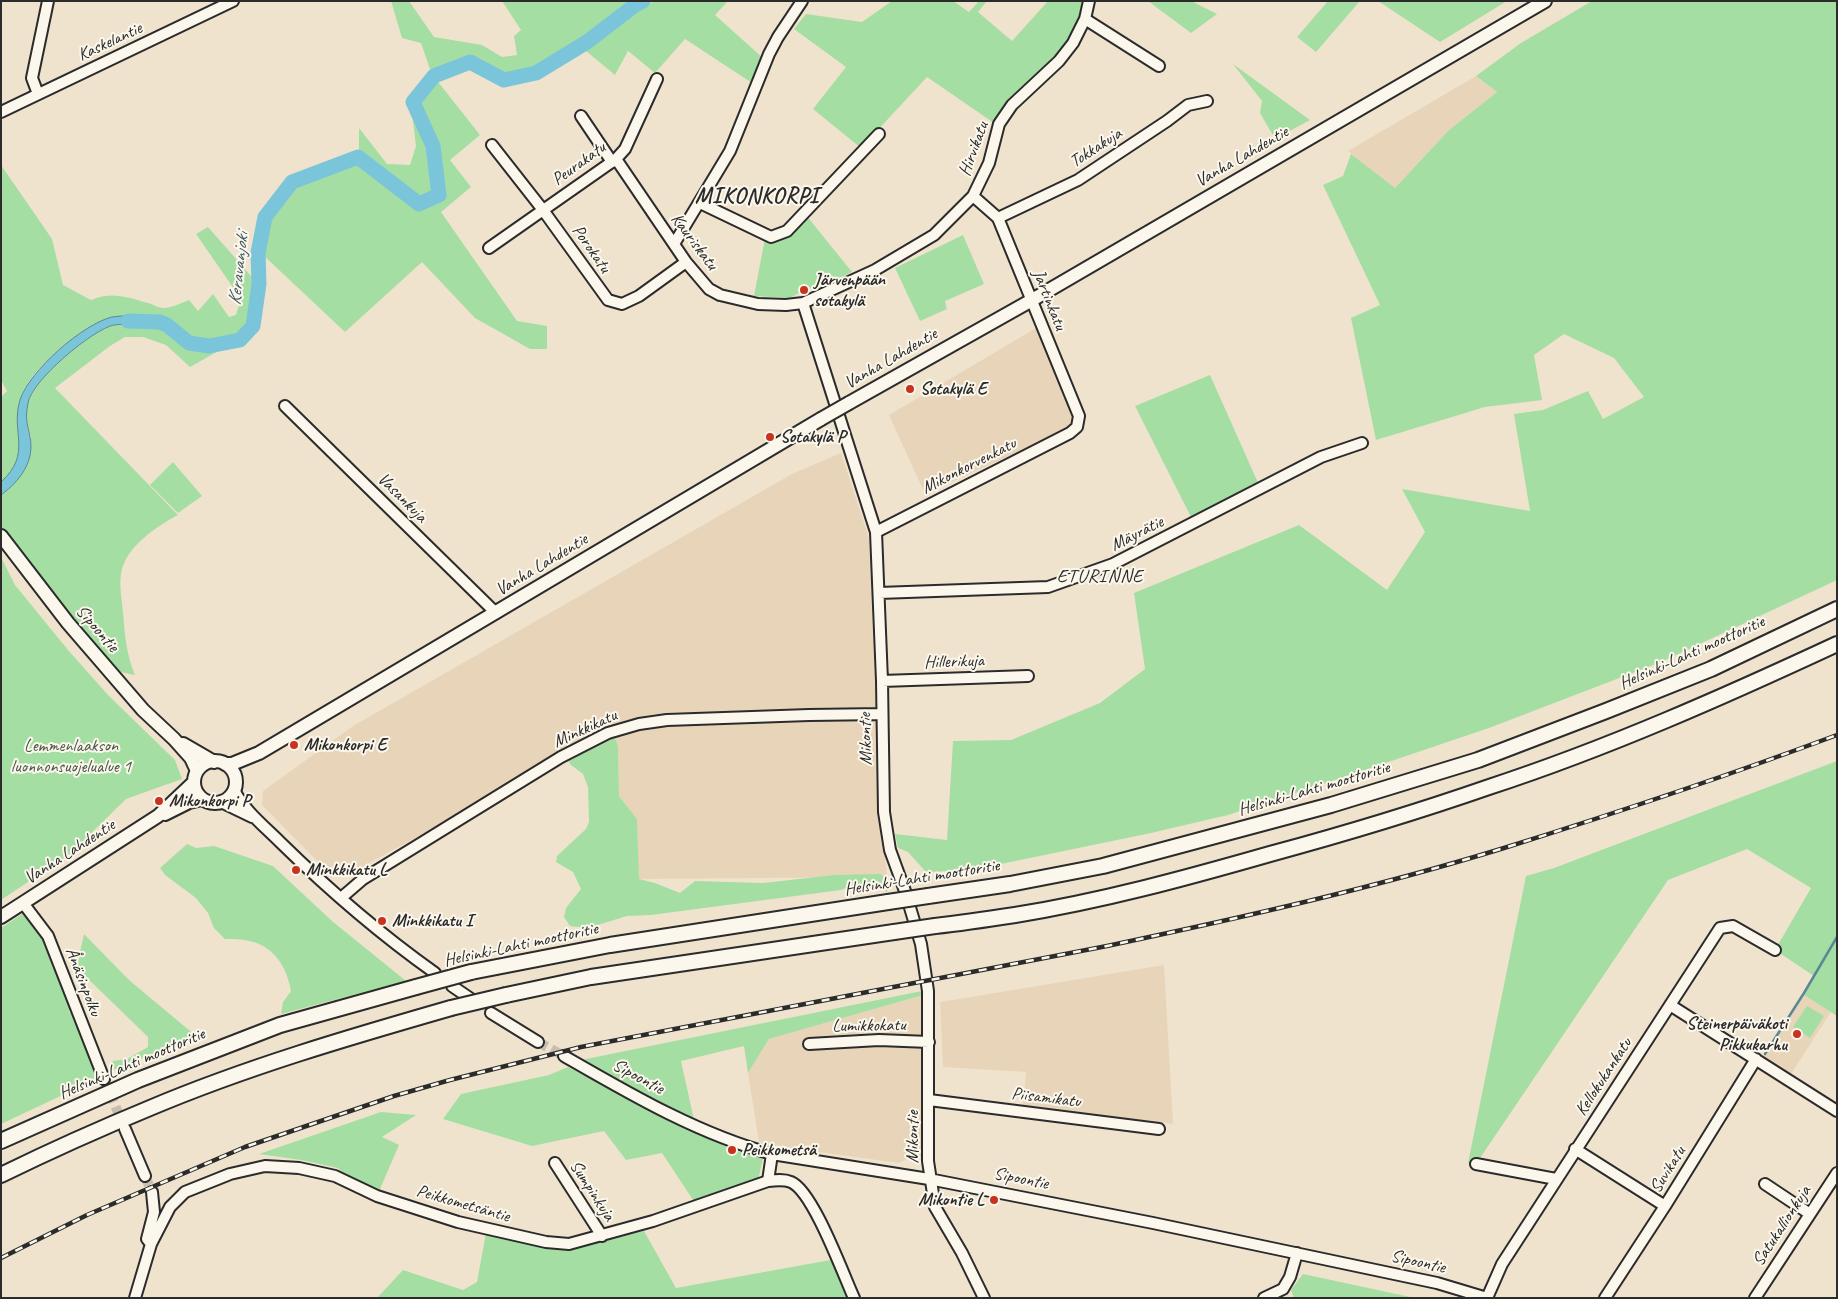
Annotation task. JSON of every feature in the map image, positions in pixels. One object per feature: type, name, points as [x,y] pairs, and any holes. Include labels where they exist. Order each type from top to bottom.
[{"type":"highway","name":"Helsinki-Lahti moottoritie","points":[[1,1141],[138,1080],[280,1025],[472,972],[610,945],[1010,884],[1103,866],[1331,805],[1478,760],[1606,711],[1711,668],[1837,609]]},
{"type":"highway","points":[[1,1175],[151,1107],[244,1072],[362,1033],[452,1008],[591,977],[1017,915],[1107,897],[1202,874],[1339,835],[1491,787],[1616,740],[1724,696],[1837,644]]},
{"type":"main road","name":"Vanha Lahdentie","points":[[219,763],[232,764],[259,753],[821,419],[1032,300],[1545,1]]},
{"type":"main road","name":"Sipoontie","points":[[1,536],[68,623],[144,710],[191,758],[196,776]]},
{"type":"main road","name":"Sipoontie","points":[[174,739],[219,763]]},
{"type":"main road","name":"Vanha Lahdentie","points":[[235,785],[259,753]]},
{"type":"main road","points":[[219,763],[234,773],[235,785],[227,799],[214,803],[202,799],[196,792],[196,776],[202,765],[219,763]]},
{"type":"main road","name":"Vanha Lahdentie","points":[[1,917],[158,816],[196,776]]},
{"type":"main road","name":"Vanha Lahdentie","points":[[158,816],[167,814],[189,802],[202,799]]},
{"type":"street","points":[[38,94],[32,78],[48,1]]},
{"type":"street","name":"Kaskelantie","points":[[1,112],[233,1]]},
{"type":"street","points":[[674,244],[730,151],[778,37],[802,1]]},
{"type":"street","name":"Hirvikatu","points":[[803,303],[874,270],[934,235],[972,196],[989,163],[999,124],[1012,105],[1059,61],[1073,43],[1085,19],[1089,1]]},
{"type":"street","points":[[1085,19],[1159,66]]},
{"type":"street","name":"Peurakatu","points":[[489,248],[614,161],[625,149],[657,79]]},
{"type":"street","name":"Tokkakuja","points":[[998,218],[1078,180],[1188,105],[1207,101]]},
{"type":"street","name":"Kauriskatu","points":[[581,116],[686,262],[709,288],[720,295],[758,304],[786,305],[803,303]]},
{"type":"street","points":[[700,203],[771,236],[787,231],[879,134]]},
{"type":"street","name":"Porokatu","points":[[492,145],[544,210],[608,300],[622,304],[640,296],[686,262]]},
{"type":"street","name":"Jartinkatu","points":[[972,196],[998,218],[1080,416],[1077,427]]},
{"type":"street","name":"Mikontie","points":[[803,303],[876,532],[882,681],[884,812],[890,850],[905,890],[921,944],[928,991],[930,1042],[928,1161],[935,1207],[962,1253],[984,1298]]},
{"type":"street","name":"Vasankuja","points":[[285,406],[496,613]]},
{"type":"street","name":"Mikonkorvenkatu","points":[[876,532],[1070,433],[1077,427]]},
{"type":"street","name":"Mäyrätie","points":[[879,593],[1048,587],[1113,564],[1321,457],[1362,443]]},
{"type":"street","name":"Hillerikuja","points":[[882,681],[1028,676]]},
{"type":"street","name":"Minkkikatu","points":[[340,898],[363,879],[562,756],[608,733],[639,724],[667,720],[882,714]]},
{"type":"street","points":[[235,785],[255,818],[340,898],[398,947],[435,973]]},
{"type":"street","points":[[221,802],[255,818]]},
{"type":"street","name":"Ånäsinpolku","points":[[23,903],[48,936],[104,1079]]},
{"type":"street","name":"Kellokukankatu","points":[[1487,1298],[1502,1264],[1720,928],[1733,926],[1775,950]]},
{"type":"street","points":[[452,986],[471,999]]},
{"type":"street","points":[[1670,1005],[1837,1111]]},
{"type":"street","points":[[491,1013],[538,1042]]},
{"type":"street","name":"Lumikkokatu","points":[[809,1044],[879,1040],[930,1042]]},
{"type":"street","name":"Sipoontie","points":[[564,1056],[685,1122],[751,1148],[772,1154],[930,1179],[1153,1222],[1437,1283],[1487,1298]]},
{"type":"street","name":"Suvikatu","points":[[1605,1298],[1665,1206],[1756,1059]]},
{"type":"street","name":"Piisamikatu","points":[[929,1100],[1159,1129]]},
{"type":"street","points":[[125,1129],[145,1176]]},
{"type":"street","points":[[1575,1149],[1665,1206]]},
{"type":"street","points":[[772,1154],[768,1181],[792,1182],[802,1190],[815,1209],[854,1298]]},
{"type":"street","name":"Sumpinkuja","points":[[555,1163],[602,1236]]},
{"type":"street","points":[[1476,1164],[1556,1179]]},
{"type":"street","name":"Peikkometsäntie","points":[[151,1244],[170,1207],[185,1192],[230,1174],[265,1166],[299,1168],[335,1176],[377,1196],[447,1219],[538,1241],[569,1244],[653,1221],[768,1181]]},
{"type":"street","name":"Satukallionkuja","points":[[1755,1298],[1837,1173]]},
{"type":"street","points":[[1765,1184],[1810,1214]]},
{"type":"street","points":[[135,1298],[151,1244],[147,1239],[154,1212],[152,1192]]},
{"type":"street","points":[[1264,1298],[1282,1289],[1290,1277],[1297,1253]]},
{"type":"shaded area","points":[[1476,76],[1497,92],[1449,130],[1394,189],[1348,151]]},
{"type":"shaded area","points":[[1036,328],[1076,416],[1073,427],[925,494],[889,415]]},
{"type":"shaded area","points":[[841,453],[869,538],[880,805],[887,877],[638,879],[637,819],[619,796],[618,746],[615,738],[608,733],[355,871],[331,875],[262,805],[263,791],[353,726],[792,474]]},
{"type":"shaded area","points":[[1164,965],[1173,1124],[1023,1105],[1026,1072],[943,1067],[940,1002]]},
{"type":"shaded area","points":[[923,995],[922,1156],[912,1156],[899,1163],[759,1142],[748,1073],[769,1039]]},
{"type":"shaded area","name":"Steinerpäiväkoti Pikkukarhu","points":[[1804,995],[1831,1012],[1791,1074],[1763,1056]]},
{"type":"green space","points":[[391,1],[409,1],[434,37],[482,45],[502,57],[517,55],[514,36],[521,30],[502,1],[628,1],[584,36],[534,67],[505,76],[468,58],[431,72],[421,43],[402,38]]},
{"type":"green space","points":[[656,1],[728,1],[715,15],[763,58],[752,83],[685,39],[655,73],[628,51],[615,75],[586,51],[637,7]]},
{"type":"green space","points":[[892,1],[953,1],[969,12],[979,1],[987,1],[978,12],[1012,41],[1048,1],[1085,1],[1081,20],[1065,47],[1042,74],[994,123],[927,77],[861,148],[813,109],[846,67],[794,29],[806,14],[862,22]]},
{"type":"green space","points":[[1148,1],[1191,1],[1217,14],[1191,33]]},
{"type":"green space","points":[[1328,1],[1360,1],[1316,52],[1297,37]]},
{"type":"green space","points":[[1378,1],[1507,1],[1440,42]]},
{"type":"green space","points":[[1592,1],[1837,1],[1837,580],[1661,662],[1489,728],[1228,815],[972,870],[926,872],[908,852],[898,848],[895,834],[947,840],[953,741],[1011,740],[1100,703],[1145,669],[1134,593],[1299,525],[1387,590],[1425,532],[1402,489],[1530,511],[1514,414],[1543,410],[1588,391],[1603,419],[1644,397],[1614,358],[1564,334],[1534,355],[1542,400],[1485,407],[1376,440],[1351,318],[1380,305],[1323,185],[1343,176],[1351,154],[1395,188],[1449,130],[1497,92],[1476,76],[1521,43]]},
{"type":"green space","points":[[1233,64],[1310,120],[1275,139],[1260,113],[1262,101]]},
{"type":"green space","points":[[435,78],[480,135],[450,160],[471,187],[441,212],[517,321],[547,326],[547,349],[530,349],[475,318],[422,262],[345,332],[262,254],[267,219],[294,184],[358,160],[419,206],[441,196],[436,146],[416,103]]},
{"type":"green space","points":[[411,104],[431,147],[437,195],[419,201],[359,155],[359,128],[387,164],[410,165],[416,146]]},
{"type":"green space","points":[[1,165],[52,239],[63,285],[91,300],[113,295],[163,308],[189,300],[198,311],[213,294],[229,317],[236,315],[239,296],[196,234],[208,227],[258,284],[251,325],[247,331],[232,340],[214,344],[197,343],[187,339],[169,324],[148,318],[131,316],[110,318],[84,331],[70,341],[44,363],[25,388],[18,413],[19,453],[10,472],[1,482],[1,397],[7,391],[1,380]]},
{"type":"green space","points":[[806,215],[852,272],[813,290],[804,284],[799,286],[799,293],[790,298],[754,296],[765,238]]},
{"type":"green space","points":[[963,235],[984,284],[945,301],[947,309],[920,321],[895,268]]},
{"type":"green space","points":[[160,324],[188,344],[210,348],[229,345],[190,367],[166,345],[143,337],[125,337],[110,346],[55,388],[178,515],[160,525],[135,547],[128,555],[121,574],[120,588],[125,637],[135,675],[115,671],[1,536],[1,495],[9,488],[31,437],[26,419],[26,409],[28,400],[42,380],[65,356],[104,328],[114,325]]},
{"type":"green space","points":[[1210,375],[1259,485],[1192,519],[1135,406]]},
{"type":"green space","points":[[173,462],[202,496],[178,513],[150,485]]},
{"type":"green space","name":"Lemmenlaakson luonnonsuojelualue 1","points":[[1,557],[15,585],[108,695],[175,760],[182,779],[126,799],[70,854],[1,900]]},
{"type":"green space","points":[[611,736],[615,738],[618,746],[619,796],[637,819],[639,879],[680,893],[695,881],[763,883],[835,875],[880,874],[890,880],[887,892],[876,887],[859,885],[841,890],[651,915],[627,916],[588,928],[570,926],[564,917],[566,908],[581,889],[573,872],[556,862],[557,856],[586,829],[589,822],[588,787],[583,774],[571,765],[568,758]]},
{"type":"green space","points":[[1837,761],[1837,1016],[1804,995],[1814,976],[1775,950],[1811,888],[1747,849],[1668,880],[1476,1164],[1468,1163],[1526,876],[1554,868]]},
{"type":"green space","points":[[187,844],[196,848],[214,846],[273,866],[332,921],[406,981],[281,1014],[283,1002],[291,991],[283,966],[278,959],[266,948],[258,944],[243,940],[225,939],[214,928],[208,913],[196,898],[165,875],[160,868]]},
{"type":"green space","points":[[28,910],[39,923],[72,998],[69,1013],[73,1010],[99,1078],[1,1124],[1,928]]},
{"type":"green space","points":[[84,934],[129,980],[196,1036],[108,1072],[113,1061],[127,1059],[148,1047],[148,1037],[82,973],[75,975]]},
{"type":"green space","points":[[922,991],[923,995],[769,1039],[748,1073],[744,1046],[681,1061],[694,1120],[581,1060]]},
{"type":"green space","points":[[1807,1006],[1824,1016],[1810,1038],[1793,1027]]},
{"type":"green space","points":[[568,1067],[684,1128],[729,1149],[763,1158],[757,1185],[697,1206],[662,1153],[626,1160],[604,1131],[532,1146],[443,1119],[461,1094],[549,1075]]},
{"type":"green space","points":[[381,1112],[416,1115],[382,1137],[399,1145],[377,1196],[354,1185],[338,1168],[259,1154]]},
{"type":"green space","points":[[644,1231],[676,1288],[836,1259],[854,1298],[377,1298],[403,1270],[463,1290],[477,1282],[486,1233],[540,1247],[569,1249]]},
{"type":"green space","points":[[1303,1274],[1415,1298],[1294,1298],[1291,1290]]},
{"type":"water","points":[[116,316],[147,316],[148,324],[114,325],[92,336],[64,357],[40,382],[32,393],[27,408],[31,446],[28,462],[20,477],[1,495],[1,482],[11,471],[18,452],[17,422],[20,400],[25,388],[34,376],[58,350],[100,321]]},
{"type":"waterway","name":"Keravanjoki","points":[[128,321],[160,322],[167,325],[189,343],[209,346],[240,340],[253,326],[259,284],[258,253],[265,217],[292,182],[358,157],[419,204],[439,195],[433,146],[413,102],[434,76],[470,62],[504,80],[536,73],[587,42],[643,1]]},
{"type":"waterway","points":[[1765,1054],[1837,937]]},
{"type":"tunnel","points":[[538,1042],[564,1056]]},
{"type":"tunnel","points":[[104,1079],[124,1127]]},
{"type":"tunnel","points":[[145,1176],[152,1192]]},
{"type":"railway","points":[[1,1258],[87,1215],[245,1147],[394,1096],[450,1080],[581,1047],[1107,946],[1356,889],[1455,863],[1546,835],[1713,780],[1837,735]]},
{"type":"place","name":"Järvenpään sotakylä","points":[[804,290]]},
{"type":"place","name":"Sotakylä E","points":[[910,389]]},
{"type":"place","name":"Sotakylä P","points":[[770,437]]},
{"type":"place","name":"Mikonkorpi E","points":[[294,745]]},
{"type":"place","name":"Mikonkorpi P","points":[[159,801]]},
{"type":"place","name":"Minkkikatu L","points":[[296,870]]},
{"type":"place","name":"Minkkikatu I","points":[[382,921]]},
{"type":"place","name":"Steinerpäiväkoti Pikkukarhu","points":[[1797,1034]]},
{"type":"place","name":"Peikkometsä","points":[[732,1150]]},
{"type":"place","name":"Mikontie L","points":[[994,1200]]},
{"type":"district","name":"MIKONKORPI","points":[[757,197]]},
{"type":"district","name":"ETURINNE","points":[[1100,577]]}]
